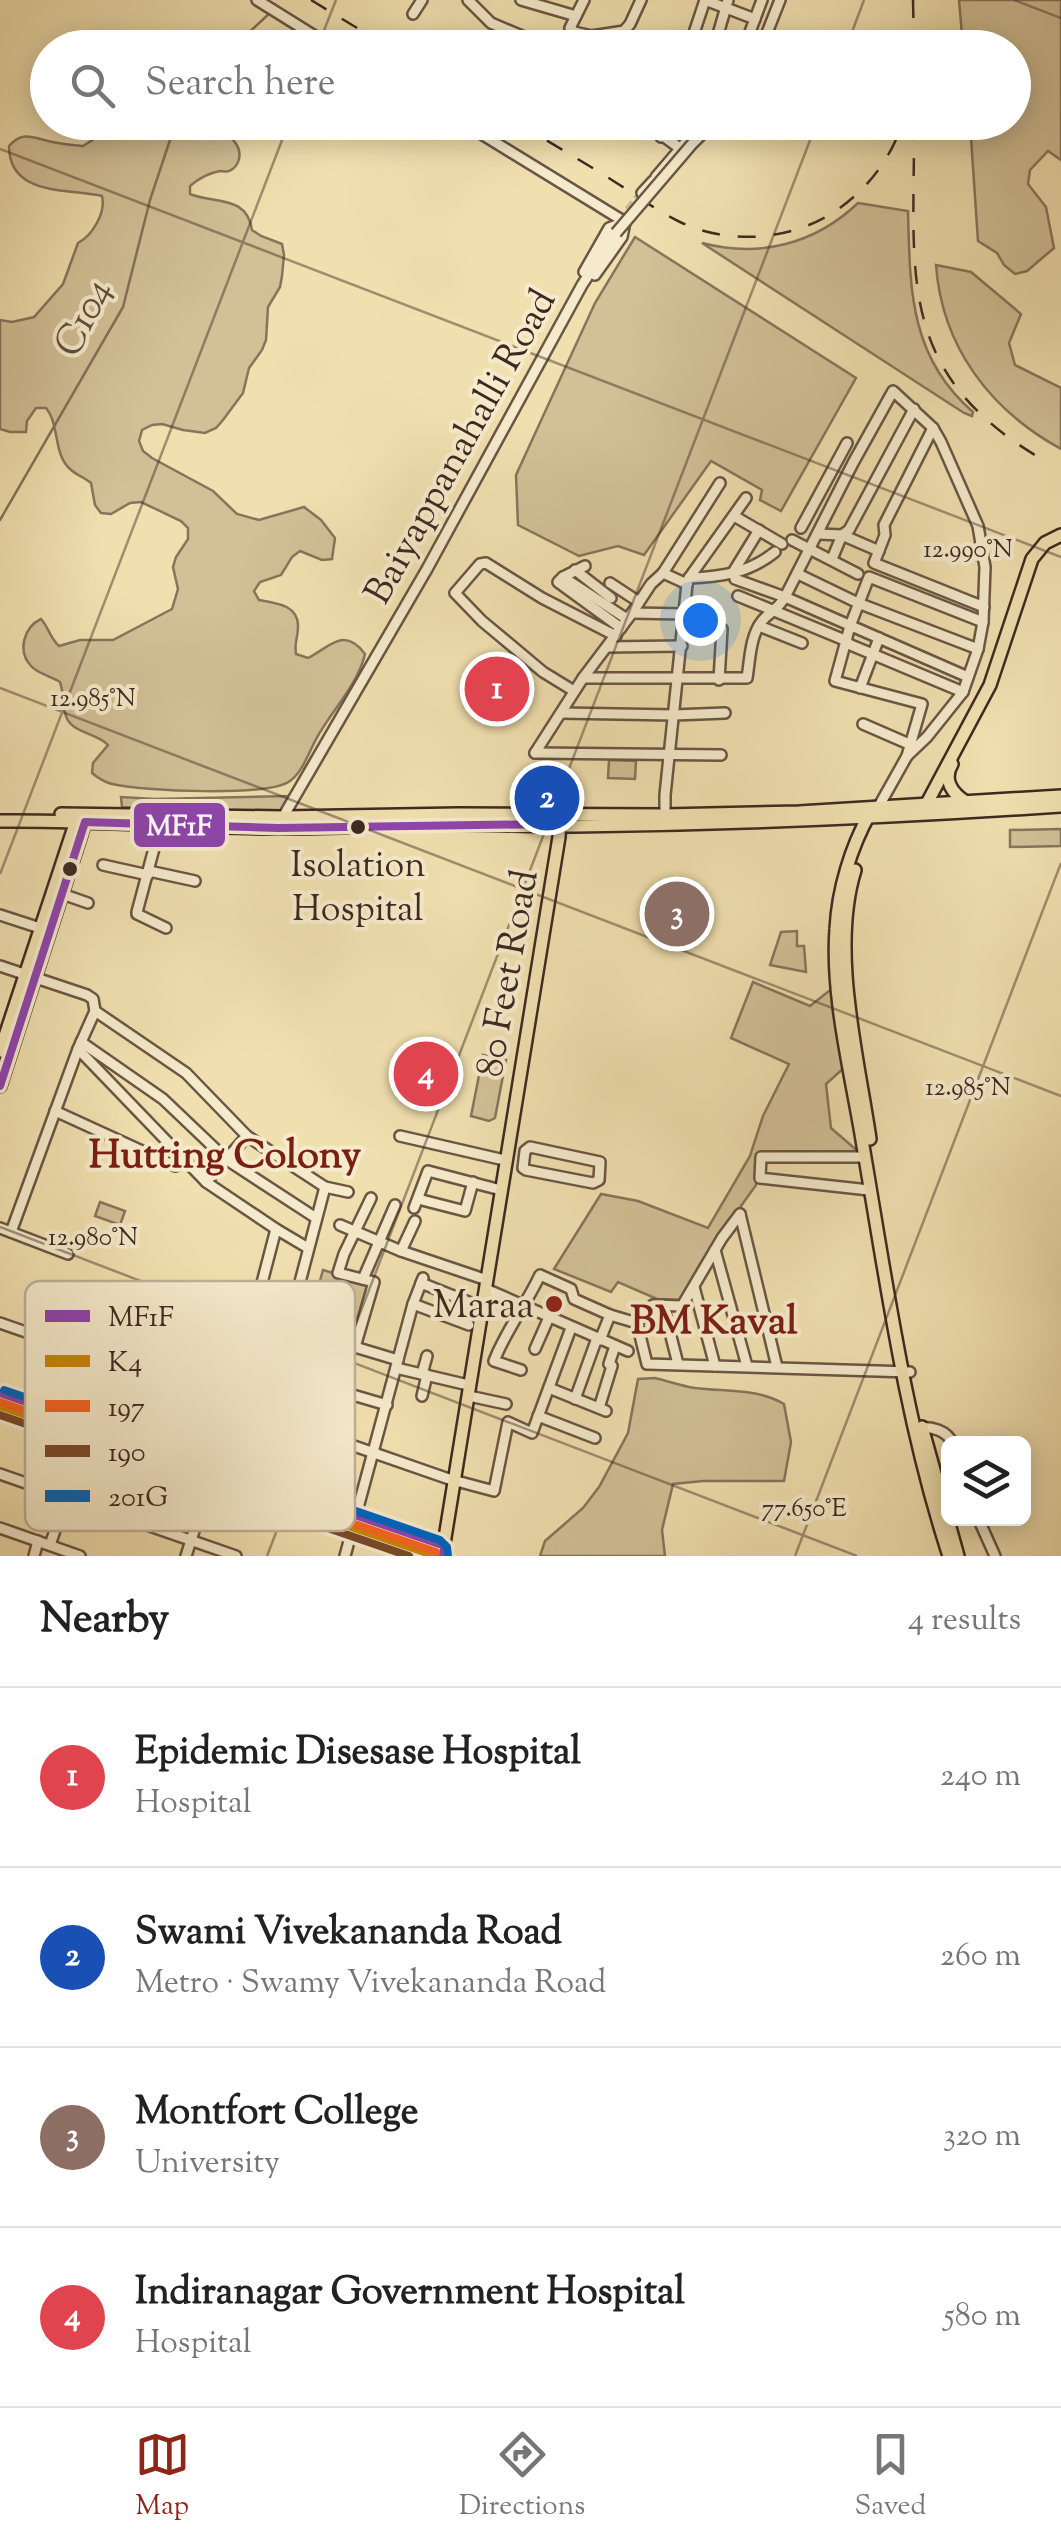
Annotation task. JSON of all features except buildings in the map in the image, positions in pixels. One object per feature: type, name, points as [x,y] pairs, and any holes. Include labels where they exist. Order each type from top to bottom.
[{"type":"main road","points":[[966,802],[949,785],[948,770],[994,686],[1040,555],[1061,538]]},
{"type":"main road","points":[[926,805],[990,685],[1032,559],[1045,543],[1061,538]]},
{"type":"main road","points":[[82,817],[160,826],[278,828],[799,812],[1061,796]]},
{"type":"main road","points":[[0,817],[763,822],[876,808],[923,815],[1061,806]]},
{"type":"main road","points":[[876,808],[840,889],[837,976],[869,1190],[932,1504],[949,1556]]},
{"type":"main road","points":[[876,808],[848,899],[845,974],[907,1373]]},
{"type":"main road","points":[[0,1051],[62,894],[82,817]]},
{"type":"main road","points":[[0,1086],[40,928],[82,817]]},
{"type":"main road","name":"80 Feet Road","points":[[440,1551],[498,1189],[514,1157],[556,820]]},
{"type":"main road","name":"80 Feet Road","points":[[466,1390],[476,1305],[483,1284]]},
{"type":"main road","points":[[0,1393],[25,1403]]},
{"type":"main road","points":[[0,1402],[25,1409]]},
{"type":"main road","points":[[918,1430],[958,1556]]},
{"type":"main road","points":[[356,1520],[440,1551]]},
{"type":"street","points":[[257,0],[305,30]]},
{"type":"street","points":[[413,14],[422,0]]},
{"type":"street","points":[[468,0],[490,23],[507,30]]},
{"type":"street","points":[[521,0],[576,16]]},
{"type":"street","points":[[625,30],[641,0]]},
{"type":"street","points":[[695,30],[705,0],[726,4],[755,19]]},
{"type":"street","points":[[751,30],[762,0]]},
{"type":"street","points":[[768,30],[780,0]]},
{"type":"street","points":[[572,30],[582,1]]},
{"type":"street","points":[[719,30],[726,4]]},
{"type":"street","points":[[410,597],[428,578],[587,287],[622,237],[618,224],[607,212],[491,140]]},
{"type":"street","points":[[666,140],[681,149]]},
{"type":"street","points":[[642,194],[688,140]]},
{"type":"street","name":"Baiyappanahalli Road","points":[[282,817],[427,569],[582,285],[616,233],[696,140]]},
{"type":"street","name":"Baiyappanahalli Road","points":[[410,597],[591,260],[618,224]]},
{"type":"street","points":[[583,678],[747,678],[759,626],[786,596],[893,391],[933,428],[978,526],[985,567],[984,607],[978,649],[963,692],[907,756],[876,808]]},
{"type":"street","points":[[832,559],[892,461],[914,410]]},
{"type":"street","points":[[933,428],[884,525],[874,563],[984,607]]},
{"type":"street","points":[[801,528],[836,454],[847,442]]},
{"type":"street","points":[[836,454],[854,463]]},
{"type":"street","points":[[720,483],[663,573],[583,678],[535,753],[722,755]]},
{"type":"street","points":[[665,815],[688,581],[746,498]]},
{"type":"street","points":[[734,516],[783,545],[811,549],[858,574]]},
{"type":"street","points":[[733,576],[759,530]]},
{"type":"street","points":[[819,534],[846,532],[879,551]]},
{"type":"street","points":[[663,573],[688,581],[733,576],[783,545]]},
{"type":"street","points":[[746,552],[760,562]]},
{"type":"street","points":[[574,691],[543,672],[454,594],[480,564],[542,598],[624,624],[685,614]]},
{"type":"street","points":[[611,598],[580,568],[563,577],[624,624]]},
{"type":"street","points":[[798,574],[858,603],[978,649]]},
{"type":"street","points":[[733,576],[968,677]]},
{"type":"street","points":[[907,756],[922,704],[836,682],[850,626],[869,577],[983,622]]},
{"type":"street","points":[[610,584],[639,602]]},
{"type":"street","points":[[738,596],[963,692]]},
{"type":"street","points":[[759,626],[802,643]]},
{"type":"street","points":[[719,680],[722,629]]},
{"type":"street","points":[[860,688],[879,638]]},
{"type":"street","points":[[607,647],[682,646]]},
{"type":"street","points":[[560,713],[726,713]]},
{"type":"street","points":[[863,724],[908,744]]},
{"type":"street","points":[[160,826],[138,914],[166,928]]},
{"type":"street","points":[[103,865],[196,881]]},
{"type":"street","points":[[62,894],[88,904]]},
{"type":"street","points":[[0,915],[40,928]]},
{"type":"street","points":[[0,966],[87,995],[93,998],[94,1011],[11,1232]]},
{"type":"street","points":[[94,1011],[186,1074],[247,1136],[324,1187],[348,1192]]},
{"type":"street","points":[[79,1045],[162,1099],[227,1160],[316,1218]]},
{"type":"street","points":[[79,1045],[206,1182],[308,1248]]},
{"type":"street","points":[[55,1111],[175,1166],[187,1162]]},
{"type":"street","points":[[206,1182],[247,1136]]},
{"type":"street","points":[[400,1136],[514,1157],[530,1147],[596,1160],[602,1166],[599,1180],[593,1184],[526,1170],[514,1157]]},
{"type":"street","points":[[529,1175],[518,1171],[514,1157],[523,1143],[538,1145]]},
{"type":"street","points":[[866,1157],[761,1157],[760,1178],[869,1190]]},
{"type":"street","points":[[472,1182],[465,1211],[416,1204],[428,1171],[472,1182],[498,1189]]},
{"type":"street","points":[[300,1281],[324,1187]]},
{"type":"street","points":[[371,1198],[338,1273],[374,1282],[355,1347],[506,1404]]},
{"type":"street","points":[[362,1279],[395,1205]]},
{"type":"street","points":[[637,1323],[651,1306],[682,1306],[740,1214],[777,1367]]},
{"type":"street","points":[[402,1251],[415,1221]]},
{"type":"street","points":[[340,1225],[628,1350]]},
{"type":"street","points":[[0,1228],[68,1254]]},
{"type":"street","points":[[263,1281],[276,1229]]},
{"type":"street","points":[[714,1250],[748,1366]]},
{"type":"street","points":[[521,1370],[494,1361],[502,1339],[526,1305],[540,1275],[571,1289],[574,1299],[637,1323]]},
{"type":"street","points":[[355,1523],[422,1280],[476,1305]]},
{"type":"street","points":[[694,1286],[715,1366]]},
{"type":"street","points":[[414,1304],[469,1324]]},
{"type":"street","points":[[663,1305],[678,1364]]},
{"type":"street","points":[[535,1349],[550,1315]]},
{"type":"street","points":[[575,1399],[610,1315]]},
{"type":"street","points":[[0,1323],[25,1331]]},
{"type":"street","points":[[637,1323],[647,1364],[907,1373]]},
{"type":"street","points":[[355,1446],[494,1491],[508,1422],[532,1433],[571,1328]]},
{"type":"street","points":[[549,1388],[602,1410],[616,1346]]},
{"type":"street","points":[[422,1396],[426,1356]]},
{"type":"street","points":[[355,1396],[386,1405]]},
{"type":"street","points":[[538,1416],[595,1438]]},
{"type":"street","points":[[918,1430],[948,1436]]},
{"type":"street","points":[[0,1474],[25,1483]]},
{"type":"street","points":[[978,1526],[992,1556]]},
{"type":"street","points":[[0,1528],[80,1556]]},
{"type":"street","points":[[50,1546],[55,1531]]},
{"type":"street","points":[[165,1531],[236,1556]]},
{"type":"street","points":[[186,1556],[194,1531]]},
{"type":"street","points":[[345,1556],[353,1531]]},
{"type":"street","points":[[34,1556],[38,1541]]},
{"type":"shaded area","points":[[959,0],[1061,0],[1061,160],[1048,151],[1030,170],[1028,184],[1046,207],[1054,248],[1027,271],[1015,274],[997,253],[978,241],[971,140],[1031,140],[1031,30],[962,30]]},
{"type":"shaded area","points":[[27,136],[30,140],[83,146],[92,140],[233,140],[239,153],[236,166],[197,181],[190,186],[190,194],[237,206],[249,219],[252,230],[282,244],[280,287],[268,307],[266,340],[249,368],[243,393],[216,428],[205,433],[152,425],[142,430],[139,441],[152,458],[213,491],[237,514],[259,520],[304,507],[335,538],[332,559],[322,560],[300,551],[281,575],[260,582],[254,591],[259,600],[285,606],[295,614],[296,654],[308,658],[344,640],[365,654],[351,686],[299,771],[278,786],[232,791],[176,790],[106,782],[92,773],[93,763],[108,745],[69,722],[60,682],[37,671],[24,653],[24,640],[30,628],[41,619],[59,646],[80,640],[113,640],[172,609],[178,589],[173,567],[188,539],[188,528],[181,521],[141,502],[130,503],[111,514],[101,513],[95,505],[91,483],[65,463],[46,408],[36,408],[27,421],[26,432],[0,429],[0,320],[12,322],[34,317],[63,284],[78,243],[97,222],[103,202],[102,196],[30,182],[12,162],[9,146]]},
{"type":"shaded area","points":[[858,203],[908,211],[917,320],[936,368],[973,412],[972,416],[702,243],[745,249],[786,244],[824,229]]},
{"type":"shaded area","points":[[635,237],[856,378],[781,511],[760,500],[762,490],[711,461],[644,555],[618,546],[579,556],[518,525],[516,475],[595,303]]},
{"type":"shaded area","points":[[936,265],[971,272],[1021,314],[1009,343],[1015,365],[1061,388],[1061,449],[1012,415],[974,373],[948,323]]},
{"type":"shaded area","points":[[609,760],[636,761],[635,779],[608,778]]},
{"type":"shaded area","points":[[290,796],[280,812],[122,807],[121,797],[155,799]]},
{"type":"shaded area","points":[[1061,829],[1061,846],[1010,847],[1010,830]]},
{"type":"shaded area","points":[[797,931],[797,946],[804,946],[806,972],[770,965],[781,932]]},
{"type":"shaded area","points":[[753,982],[810,1006],[834,987],[846,1066],[826,1084],[831,1128],[860,1153],[759,1153],[756,1185],[680,1300],[657,1299],[618,1282],[611,1292],[554,1269],[601,1194],[638,1201],[708,1228],[750,1156],[763,1116],[789,1064],[731,1038]]},
{"type":"shaded area","points":[[483,1055],[506,1060],[495,1118],[489,1121],[471,1116]]},
{"type":"shaded area","points":[[100,1202],[125,1211],[120,1225],[95,1216]]},
{"type":"shaded area","points":[[323,1270],[370,1284],[355,1333],[355,1281],[320,1281]]},
{"type":"shaded area","points":[[655,1378],[695,1388],[752,1393],[784,1404],[791,1442],[784,1481],[673,1484],[662,1530],[665,1556],[540,1556],[545,1541],[583,1508],[599,1487],[628,1433],[638,1379]]},
{"type":"waterway","name":"C104","points":[[252,30],[271,12]]},
{"type":"waterway","name":"C104","points":[[0,520],[123,307],[170,140]]},
{"type":"tunnel","points":[[620,221],[642,193]]},
{"type":"railway","points":[[311,0],[360,30]]},
{"type":"railway","points":[[913,0],[914,30]]},
{"type":"railway","points":[[546,140],[671,218],[738,237],[798,229],[834,212],[876,173],[895,140]]},
{"type":"railway","points":[[914,140],[916,271],[922,313],[936,353],[958,390],[992,425],[1040,458]]},
{"type":"transit line","name":"MF1F","points":[[0,1086],[85,822],[278,828],[551,824]]},
{"type":"transit line","name":"201G","points":[[4,1390],[25,1397]]},
{"type":"transit line","name":"MF1F","points":[[0,1393],[25,1402]]},
{"type":"transit line","name":"197","points":[[0,1402],[25,1411]]},
{"type":"transit line","name":"K4","points":[[0,1406],[25,1415]]},
{"type":"transit line","name":"190","points":[[0,1415],[25,1424]]},
{"type":"transit line","name":"201G","points":[[355,1511],[440,1540],[447,1547],[448,1556]]},
{"type":"transit line","name":"MF1F","points":[[355,1515],[445,1546],[442,1556]]},
{"type":"transit line","name":"197","points":[[355,1524],[436,1552],[435,1556]]},
{"type":"transit line","name":"K4","points":[[355,1528],[430,1554]]},
{"type":"transit line","name":"190","points":[[336,1531],[409,1556]]},
{"type":"place","name":"Epidemic Disesase Hospital","points":[[497,689]]},
{"type":"place","name":"Swami Vivekananda Road","points":[[547,798]]},
{"type":"place","name":"Isolation Hospital","points":[[358,827]]},
{"type":"place","name":"Montfort College","points":[[677,914]]},
{"type":"place","name":"Indiranagar Government Hospital","points":[[426,1074]]},
{"type":"place","name":"Maraa","points":[[554,1304]]},
{"type":"district","name":"Hutting Colony","points":[[225,1153]]},
{"type":"district","name":"BM Kaval","points":[[714,1319]]}]
